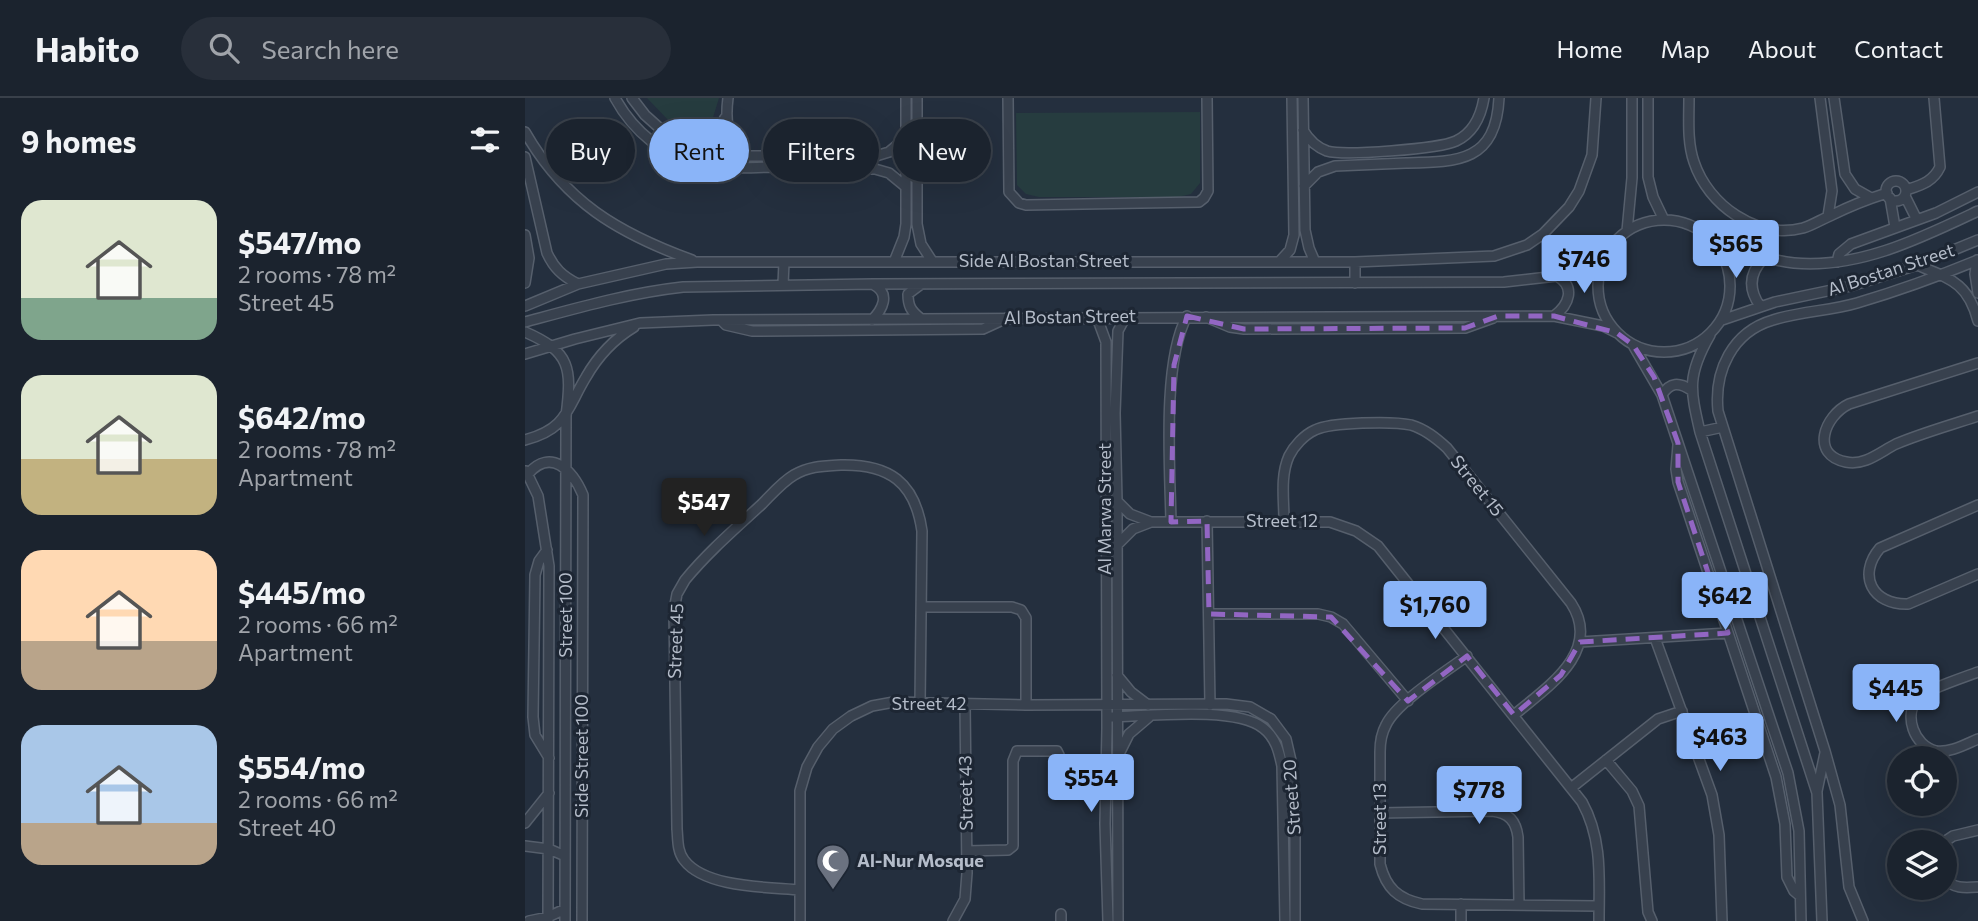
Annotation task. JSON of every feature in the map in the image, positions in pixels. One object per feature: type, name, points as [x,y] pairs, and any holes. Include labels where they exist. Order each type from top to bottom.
[{"type":"street","points":[[615,98],[636,128],[649,139]]},
{"type":"street","points":[[632,98],[650,119]]},
{"type":"street","points":[[725,118],[728,98]]},
{"type":"street","points":[[906,98],[906,119]]},
{"type":"street","points":[[917,98],[918,234],[932,261]]},
{"type":"street","points":[[1008,98],[1009,192],[1019,203],[1039,205],[1199,202],[1207,191],[1207,98]]},
{"type":"street","points":[[1303,130],[1314,144],[1329,152],[1445,145],[1468,134],[1481,112],[1483,98]]},
{"type":"street","points":[[1304,186],[1318,172],[1332,167],[1444,163],[1463,159],[1475,153],[1492,132],[1499,98]]},
{"type":"street","name":"Side Al Bostan Street","points":[[525,306],[578,284],[666,264],[697,262],[1355,262],[1509,253],[1527,245],[1559,220],[1579,191],[1592,155],[1596,98]]},
{"type":"street","points":[[1627,231],[1632,178],[1632,98]]},
{"type":"street","points":[[1648,98],[1648,177],[1653,197],[1664,220]]},
{"type":"street","points":[[1689,98],[1689,144],[1694,162],[1711,194],[1724,207],[1756,225],[1781,230],[1806,227],[1871,198],[1888,196],[1898,201],[1906,193],[1928,182],[1940,167],[1934,98]]},
{"type":"street","points":[[1820,98],[1832,191],[1828,216]]},
{"type":"street","points":[[1834,98],[1845,174],[1855,189],[1871,198]]},
{"type":"street","points":[[1280,261],[1292,245],[1294,226],[1292,99],[1303,99],[1305,226],[1307,242],[1315,262]]},
{"type":"street","points":[[525,132],[560,182],[589,208],[622,230],[697,262]]},
{"type":"street","points":[[1329,152],[1328,161],[1332,167]]},
{"type":"street","points":[[525,156],[547,253],[554,267],[578,284]]},
{"type":"street","points":[[879,170],[889,173],[907,187]]},
{"type":"street","points":[[894,262],[904,237],[907,182]]},
{"type":"street","points":[[1895,227],[1888,196],[1888,185],[1893,182],[1902,183],[1917,220]]},
{"type":"street","points":[[1836,262],[1839,254],[1851,244],[1936,213],[1978,192]]},
{"type":"street","name":"Al Bostan Street","points":[[1715,243],[1764,258],[1796,263],[1836,262],[1858,258],[1917,239],[1978,211]]},
{"type":"street","points":[[1936,213],[1955,221]]},
{"type":"street","points":[[1710,335],[1696,345],[1665,353],[1648,351],[1633,345],[1617,333],[1605,317],[1599,297],[1599,277],[1605,257],[1614,243],[1627,231],[1645,223],[1664,220],[1692,226],[1715,243],[1726,261],[1730,281],[1729,301],[1722,320],[1696,360],[1691,390],[1700,432],[1817,793]]},
{"type":"street","points":[[1294,226],[1305,226]]},
{"type":"street","points":[[904,237],[912,240],[918,234]]},
{"type":"street","points":[[525,235],[529,258],[525,283]]},
{"type":"street","name":"Al Bostan Street","points":[[1722,320],[1760,306],[1851,286],[1917,265],[1978,240]]},
{"type":"street","points":[[529,258],[541,257],[547,253]]},
{"type":"street","name":"Al Bostan Street","points":[[525,322],[655,290],[712,286],[1504,282],[1557,276],[1605,257]]},
{"type":"street","points":[[1760,306],[1755,299],[1751,281],[1757,264],[1764,258]]},
{"type":"street","points":[[1863,921],[1849,887],[1840,805],[1825,751],[1718,411],[1716,395],[1721,370],[1732,348],[1758,326],[1773,320],[1855,304],[1978,260]]},
{"type":"street","points":[[1978,260],[1975,274],[1978,293]]},
{"type":"street","points":[[783,285],[784,262]]},
{"type":"street","points":[[1355,262],[1355,284]]},
{"type":"street","points":[[1917,265],[1961,286],[1969,295],[1978,321]]},
{"type":"street","points":[[1554,316],[1562,310],[1569,298],[1566,284],[1557,276]]},
{"type":"street","points":[[871,320],[880,311],[883,303],[883,294],[879,287],[873,284]]},
{"type":"street","points":[[920,318],[912,312],[908,294],[922,284]]},
{"type":"street","points":[[1805,296],[1807,313]]},
{"type":"street","name":"Al Bostan Street","points":[[525,354],[641,323],[720,320],[1092,316],[1554,316],[1603,326],[1617,333]]},
{"type":"street","name":"Al Marwa Street","points":[[1092,316],[1099,323],[1106,342],[1112,706]]},
{"type":"street","name":"Al Marwa Street","points":[[1112,706],[1117,675],[1115,413],[1118,331],[1126,316]]},
{"type":"street","points":[[1171,522],[1169,434],[1174,365],[1178,332],[1187,316]]},
{"type":"street","points":[[720,320],[726,325],[752,331],[983,329],[1008,317]]},
{"type":"street","points":[[525,440],[553,430],[566,416],[585,378],[600,356],[619,338],[641,323]]},
{"type":"street","points":[[525,332],[552,345]]},
{"type":"street","name":"Street 100","points":[[552,345],[565,361],[568,372],[565,921]]},
{"type":"street","points":[[1633,345],[1662,394],[1788,773],[1799,831],[1801,921]]},
{"type":"street","points":[[1978,363],[1838,409],[1825,429],[1825,442],[1828,453],[1836,459],[1855,463],[1866,461],[1896,444],[1978,416]]},
{"type":"street","points":[[1662,394],[1667,387],[1674,384],[1691,390]]},
{"type":"street","name":"Street 15","points":[[1284,520],[1284,474],[1289,456],[1300,441],[1315,430],[1333,425],[1388,423],[1410,425],[1430,433],[1447,448],[1571,603],[1580,624],[1580,642]]},
{"type":"street","points":[[1700,432],[1723,427]]},
{"type":"street","points":[[1678,443],[1678,482],[1780,792],[1785,824],[1787,877],[1794,891],[1800,896]]},
{"type":"street","points":[[527,472],[546,462],[567,469]]},
{"type":"street","name":"Street 45","points":[[800,890],[742,885],[711,877],[693,869],[679,852],[673,627],[677,594],[685,580],[695,567],[791,477],[816,466],[862,465],[881,469],[898,479],[911,494],[919,512],[922,531],[920,703]]},
{"type":"street","name":"Side Street 100","points":[[567,469],[583,495],[582,921]]},
{"type":"street","name":"Street 100","points":[[527,472],[538,496],[547,550],[548,919]]},
{"type":"street","points":[[1117,500],[1130,514],[1151,522]]},
{"type":"street","points":[[1978,505],[1880,548],[1871,558],[1868,572],[1871,585],[1877,594],[1886,601],[1897,604],[1908,604],[1978,574]]},
{"type":"street","points":[[1207,521],[1210,705]]},
{"type":"street","points":[[1117,545],[1126,533],[1151,522]]},
{"type":"street","name":"Street 12","points":[[1151,522],[1330,522],[1356,531],[1378,546],[1582,802],[1597,835],[1599,921]]},
{"type":"street","name":"Side Street 100","points":[[547,550],[539,561],[535,575],[533,726],[539,743],[549,758]]},
{"type":"street","points":[[921,607],[1012,607],[1021,610],[1026,618],[1026,705]]},
{"type":"street","points":[[1209,614],[1318,614],[1331,617],[1343,624],[1408,701]]},
{"type":"street","points":[[1514,715],[1561,675],[1574,657],[1580,642],[1728,633]]},
{"type":"street","points":[[1655,638],[1717,815],[1722,921]]},
{"type":"street","points":[[525,649],[534,640]]},
{"type":"street","name":"Street 13","points":[[1467,656],[1395,710],[1386,723],[1381,738],[1380,813],[1380,864],[1384,879],[1393,892],[1406,901],[1422,904],[1599,906]]},
{"type":"street","points":[[1978,672],[1921,695],[1912,706],[1910,716],[1922,744],[1932,750],[1945,751],[1978,739]]},
{"type":"street","points":[[1117,675],[1132,692],[1150,705]]},
{"type":"street","points":[[525,679],[533,689]]},
{"type":"street","name":"Street 42","points":[[800,921],[800,791],[807,767],[832,729],[872,706],[894,702],[1112,706]]},
{"type":"street","name":"Street 43","points":[[953,921],[965,900],[965,704]]},
{"type":"street","points":[[1108,921],[1106,788],[1112,706]]},
{"type":"street","name":"Street 20","points":[[1112,706],[1250,707],[1271,719],[1286,739],[1292,765],[1295,921]]},
{"type":"street","points":[[1571,788],[1658,719],[1682,710]]},
{"type":"street","name":"Street 20","points":[[1112,717],[1227,715],[1247,718],[1265,729],[1277,746],[1282,766],[1285,921]]},
{"type":"street","points":[[1117,759],[1129,734],[1150,716]]},
{"type":"street","points":[[1112,717],[1117,759],[1118,921]]},
{"type":"street","points":[[967,851],[1008,850],[1013,846],[1013,761],[1017,751],[1057,751],[1058,786],[1061,789],[1106,788]]},
{"type":"street","points":[[1822,921],[1817,793],[1825,751]]},
{"type":"street","points":[[1606,760],[1632,791],[1639,806],[1648,912],[1652,921]]},
{"type":"street","points":[[525,824],[549,793]]},
{"type":"street","points":[[1380,813],[1503,812],[1517,827],[1518,905]]},
{"type":"street","points":[[1957,835],[1978,830]]},
{"type":"street","points":[[525,846],[549,849],[565,856]]},
{"type":"street","points":[[1957,887],[1978,887]]},
{"type":"street","points":[[1461,904],[1461,921]]},
{"type":"street","points":[[529,921],[548,919],[565,909]]},
{"type":"highlighted area","points":[[1187,316],[1244,329],[1465,328],[1498,316],[1554,316],[1617,333],[1633,345],[1654,377],[1678,443],[1678,482],[1728,633],[1580,642],[1561,675],[1514,715],[1467,656],[1408,701],[1331,617],[1209,614],[1207,521],[1171,522],[1174,365]]},
{"type":"green space","points":[[647,98],[719,98],[713,119],[667,119]]},
{"type":"green space","points":[[1200,112],[1200,183],[1191,194],[1178,197],[1039,197],[1026,194],[1017,185],[1016,113]]},
{"type":"place","name":"Al-Nur Mosque","points":[[833,891]]}]
